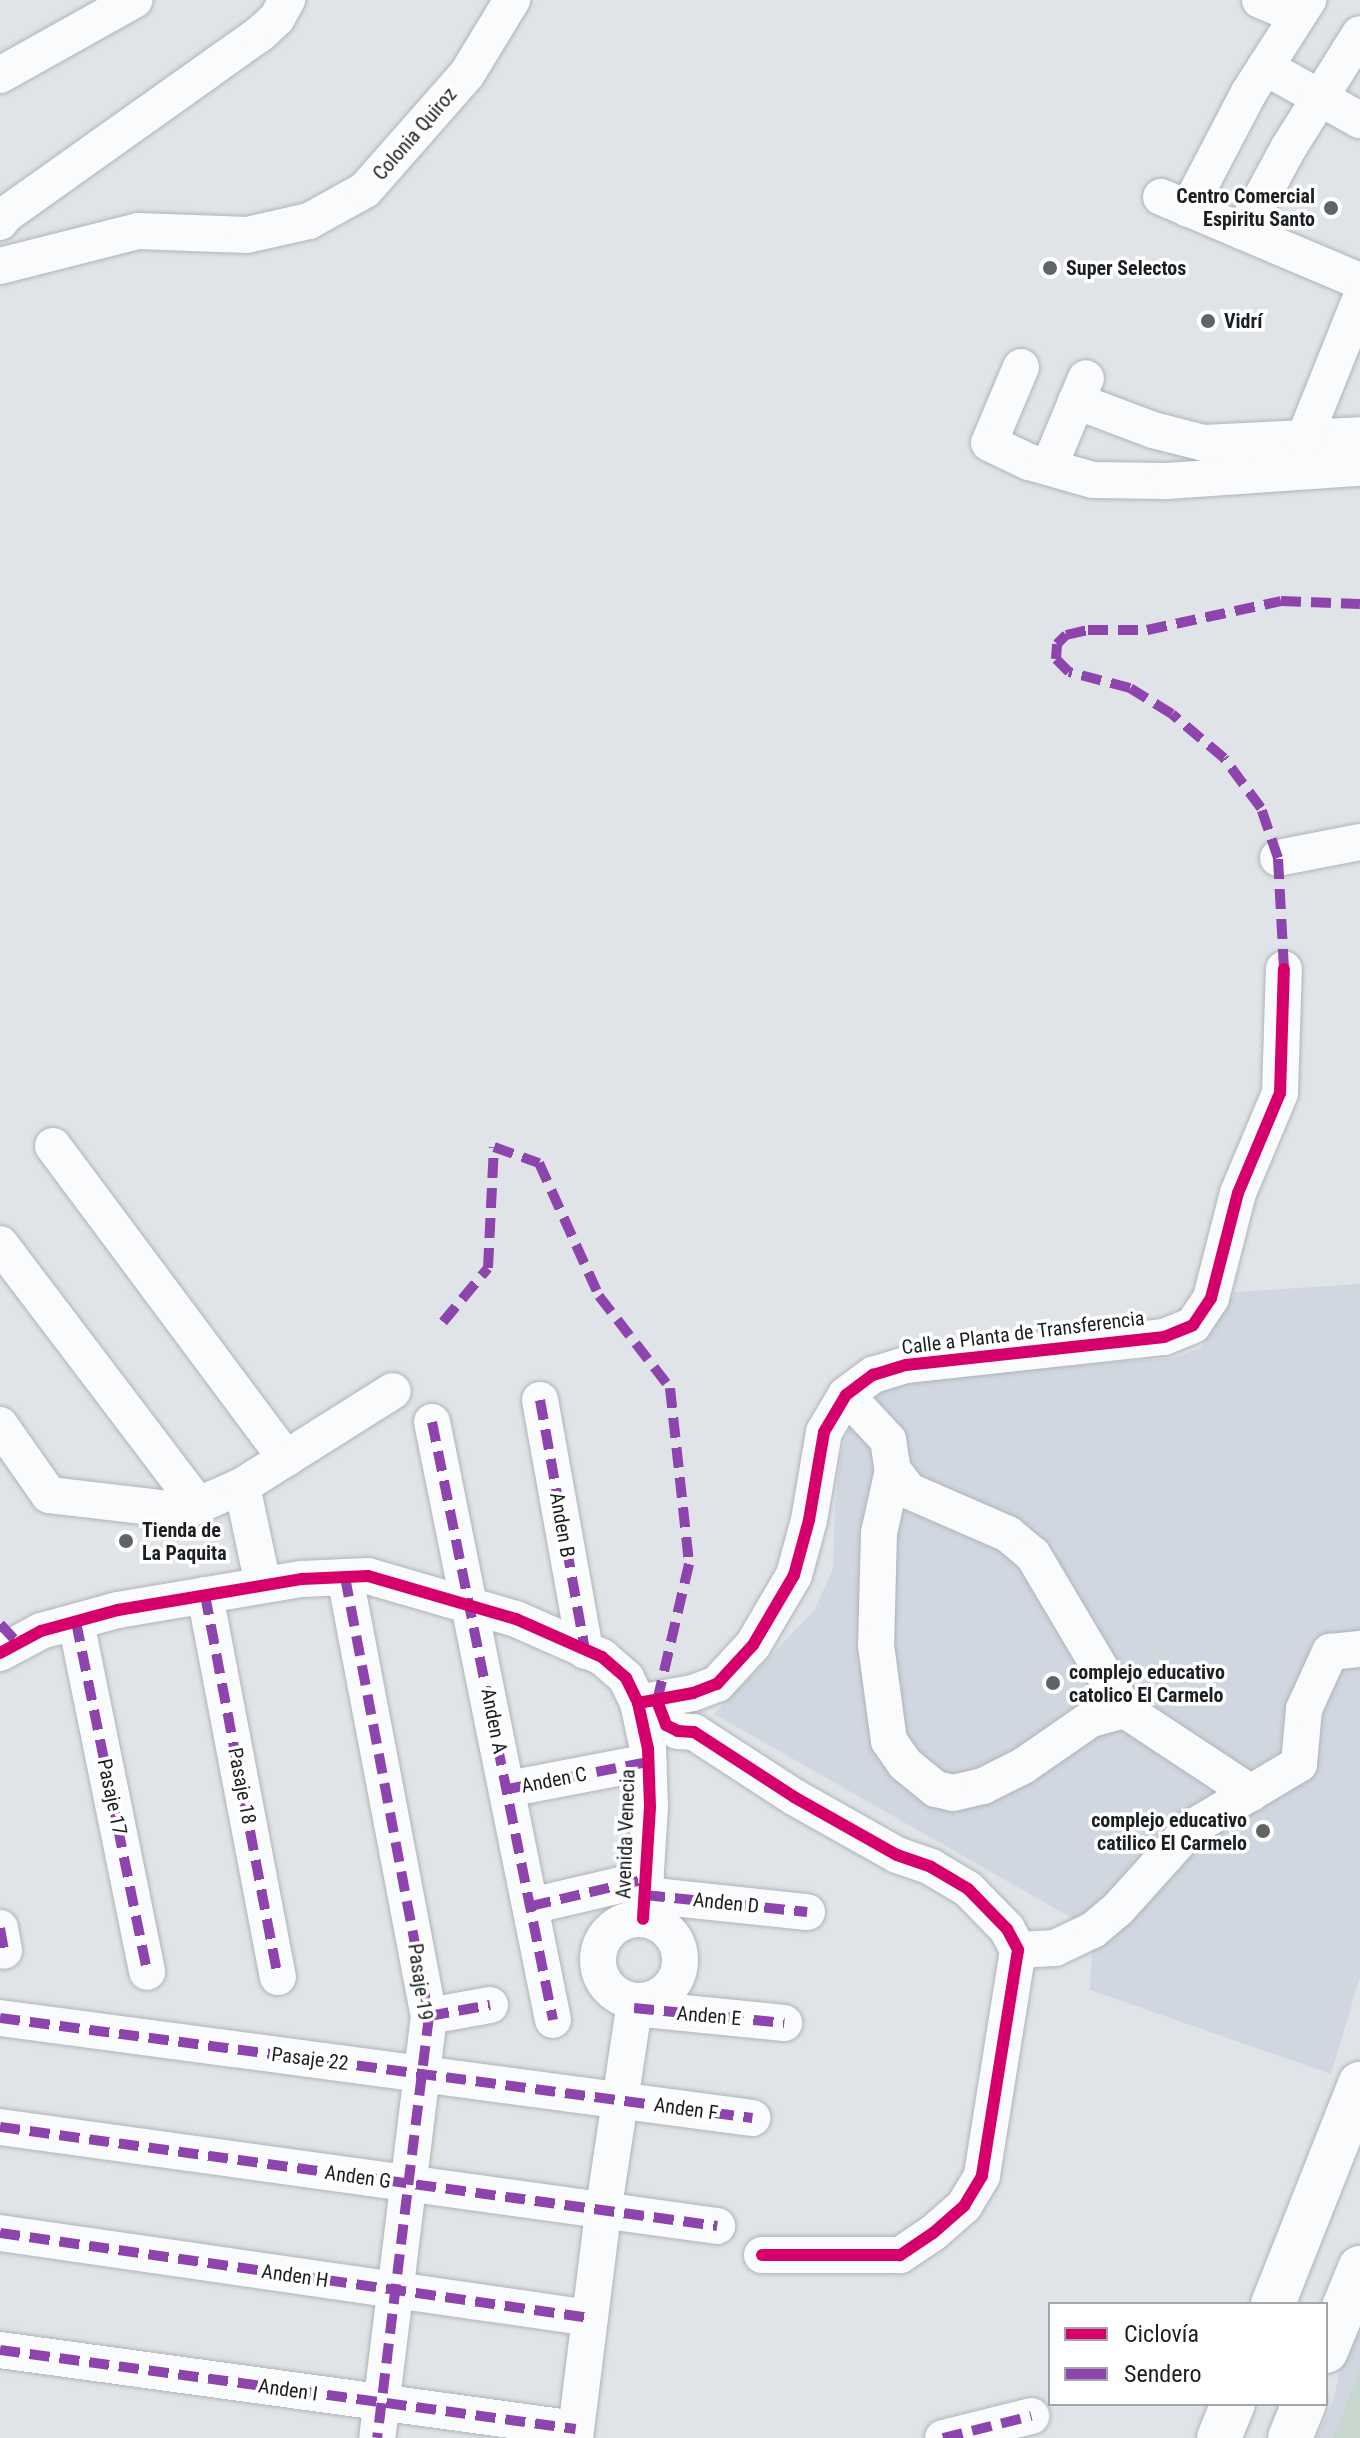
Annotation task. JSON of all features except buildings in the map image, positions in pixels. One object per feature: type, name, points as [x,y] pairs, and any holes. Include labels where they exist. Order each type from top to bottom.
[{"type":"highway","points":[[1274,2302],[1360,2084]]},
{"type":"highway","points":[[1328,2346],[1360,2268]]},
{"type":"highway","points":[[1290,2438],[1303,2406]]},
{"type":"street","points":[[0,75],[134,0]]},
{"type":"street","points":[[2,215],[260,34],[277,18],[287,0]]},
{"type":"street","name":"Colonia Quiroz","points":[[0,266],[138,231],[247,235],[309,221],[365,190],[467,74],[512,0]]},
{"type":"street","points":[[1260,0],[1303,8],[1174,203],[1360,281]]},
{"type":"street","points":[[1243,232],[1318,97],[1360,34]]},
{"type":"street","points":[[1265,67],[1360,120]]},
{"type":"street","points":[[1304,439],[1360,300]]},
{"type":"street","points":[[1021,367],[989,443],[1049,467],[1093,480],[1167,481],[1360,468]]},
{"type":"street","points":[[1049,467],[1081,390],[1153,430],[1204,443],[1360,435]]},
{"type":"street","points":[[1278,858],[1360,842]]},
{"type":"street","name":"Calle a Planta de Transferencia","points":[[647,1702],[717,1684],[773,1617],[798,1561],[809,1520],[824,1432],[846,1395],[873,1375],[906,1365],[1164,1337],[1193,1325],[1211,1298],[1238,1193],[1280,1093],[1284,969]]},
{"type":"street","points":[[53,1146],[286,1459]]},
{"type":"street","points":[[0,1244],[198,1505]]},
{"type":"street","points":[[0,1425],[49,1495],[185,1511],[242,1486],[393,1391]]},
{"type":"street","points":[[846,1395],[888,1440],[893,1470],[879,1533],[876,1645],[889,1741],[905,1764],[936,1789],[953,1793],[983,1786],[1023,1766],[1091,1719],[1125,1710]]},
{"type":"street","name":"Anden B","points":[[540,1400],[585,1651]]},
{"type":"street","name":"Anden A","points":[[432,1422],[553,2020]]},
{"type":"street","points":[[893,1470],[909,1491],[1008,1534],[1033,1555],[1125,1710],[1251,1793]]},
{"type":"street","points":[[242,1486],[263,1585]]},
{"type":"street","points":[[6,1640],[118,1610],[263,1585],[368,1576],[516,1619],[602,1657],[626,1678],[666,1725],[678,1731],[694,1732],[794,1797],[897,1855],[931,1867],[968,1889],[1007,1929],[1018,1950],[982,2176],[964,2206],[900,2255],[762,2255]]},
{"type":"street","name":"Pasaje 19","points":[[345,1577],[429,2016],[377,2438]]},
{"type":"street","name":"Pasaje 18","points":[[205,1595],[278,1977]]},
{"type":"street","name":"Pasaje 17","points":[[76,1622],[147,1972]]},
{"type":"street","points":[[1018,1950],[1055,1948],[1093,1930],[1118,1909],[1190,1829],[1299,1764],[1304,1709],[1330,1652],[1360,1649]]},
{"type":"street","name":"Avenida Venecia","points":[[645,1898],[650,1807],[647,1702]]},
{"type":"street","name":"Anden C","points":[[508,1789],[648,1762]]},
{"type":"street","points":[[645,1898],[669,1932],[680,1959],[676,1978],[663,1994],[634,2005],[609,1988],[598,1961],[608,1933],[624,1922],[645,1898]]},
{"type":"street","name":"Anden D","points":[[531,1906],[645,1898],[807,1912]]},
{"type":"street","points":[[429,2016],[490,2005]]},
{"type":"street","points":[[575,2434],[603,2211],[634,2005]]},
{"type":"street","name":"Anden E","points":[[634,2005],[784,2023]]},
{"type":"street","name":"Pasaje 22","points":[[0,2018],[620,2099]]},
{"type":"street","name":"Anden F","points":[[620,2099],[752,2118]]},
{"type":"street","name":"Anden G","points":[[0,2127],[717,2226]]},
{"type":"street","name":"Anden H","points":[[0,2233],[590,2318]]},
{"type":"street","name":"Anden I","points":[[0,2350],[381,2403],[575,2434]]},
{"type":"street","points":[[943,2438],[1031,2416]]},
{"type":"shaded area","name":"complejo educativo catolico El Carmelo","points":[[1360,1284],[1360,1977],[1331,2074],[1090,1990],[1093,1930],[714,1714],[814,1611],[833,1569],[835,1504],[841,1453],[849,1429],[878,1396],[900,1378],[1173,1358],[1201,1348],[1235,1292]]},
{"type":"shaded area","points":[[1360,2309],[1360,2438],[1317,2438],[1334,2398],[1345,2346]]},
{"type":"shaded area","points":[[1360,2370],[1360,2438],[1333,2438]]},
{"type":"marked path","points":[[1284,969],[1278,858],[1261,808],[1224,758],[1172,714],[1130,688],[1069,672],[1056,659],[1057,644],[1066,635],[1088,630],[1147,630],[1281,601],[1360,604]]},
{"type":"marked path","points":[[443,1322],[488,1268],[494,1147],[539,1163],[599,1296],[670,1388],[689,1564],[657,1701]]},
{"type":"marked path","points":[[540,1400],[585,1651]]},
{"type":"marked path","points":[[432,1422],[553,2020]]},
{"type":"marked path","points":[[345,1577],[429,2016],[377,2438]]},
{"type":"marked path","points":[[205,1595],[278,1977]]},
{"type":"marked path","points":[[76,1622],[147,1972]]},
{"type":"marked path","points":[[0,1624],[18,1643]]},
{"type":"marked path","points":[[508,1789],[648,1762]]},
{"type":"marked path","points":[[531,1906],[646,1879]]},
{"type":"marked path","points":[[645,1895],[807,1912]]},
{"type":"marked path","points":[[0,1928],[4,1951]]},
{"type":"marked path","points":[[429,2016],[490,2005]]},
{"type":"marked path","points":[[634,2008],[784,2023]]},
{"type":"marked path","points":[[0,2018],[752,2118]]},
{"type":"marked path","points":[[0,2127],[717,2226]]},
{"type":"marked path","points":[[0,2233],[590,2318]]},
{"type":"marked path","points":[[0,2350],[576,2429]]},
{"type":"marked path","points":[[943,2438],[1031,2416]]},
{"type":"cycle path","points":[[638,1703],[693,1693],[717,1684],[753,1645],[794,1575],[809,1520],[824,1432],[846,1395],[873,1375],[906,1365],[1164,1337],[1193,1325],[1211,1298],[1238,1193],[1280,1093],[1284,969]]},
{"type":"cycle path","points":[[0,1653],[41,1631],[118,1610],[302,1579],[368,1576],[516,1619],[602,1657],[626,1678],[638,1703],[648,1749],[650,1807],[643,1919]]},
{"type":"cycle path","points":[[657,1701],[666,1725],[678,1731],[694,1732],[794,1797],[897,1855],[931,1867],[968,1889],[1007,1929],[1018,1950],[982,2176],[964,2206],[933,2233],[900,2255],[762,2255]]},
{"type":"place","name":"Centro Comercial Espiritu Santo","points":[[1331,208]]},
{"type":"place","name":"Super Selectos","points":[[1050,268]]},
{"type":"place","name":"Vidrí","points":[[1208,321]]},
{"type":"place","name":"Tienda de La Paquita","points":[[126,1541]]},
{"type":"place","name":"complejo educativo catolico El Carmelo","points":[[1053,1683]]},
{"type":"place","name":"complejo educativo catilico El Carmelo","points":[[1263,1831]]}]
